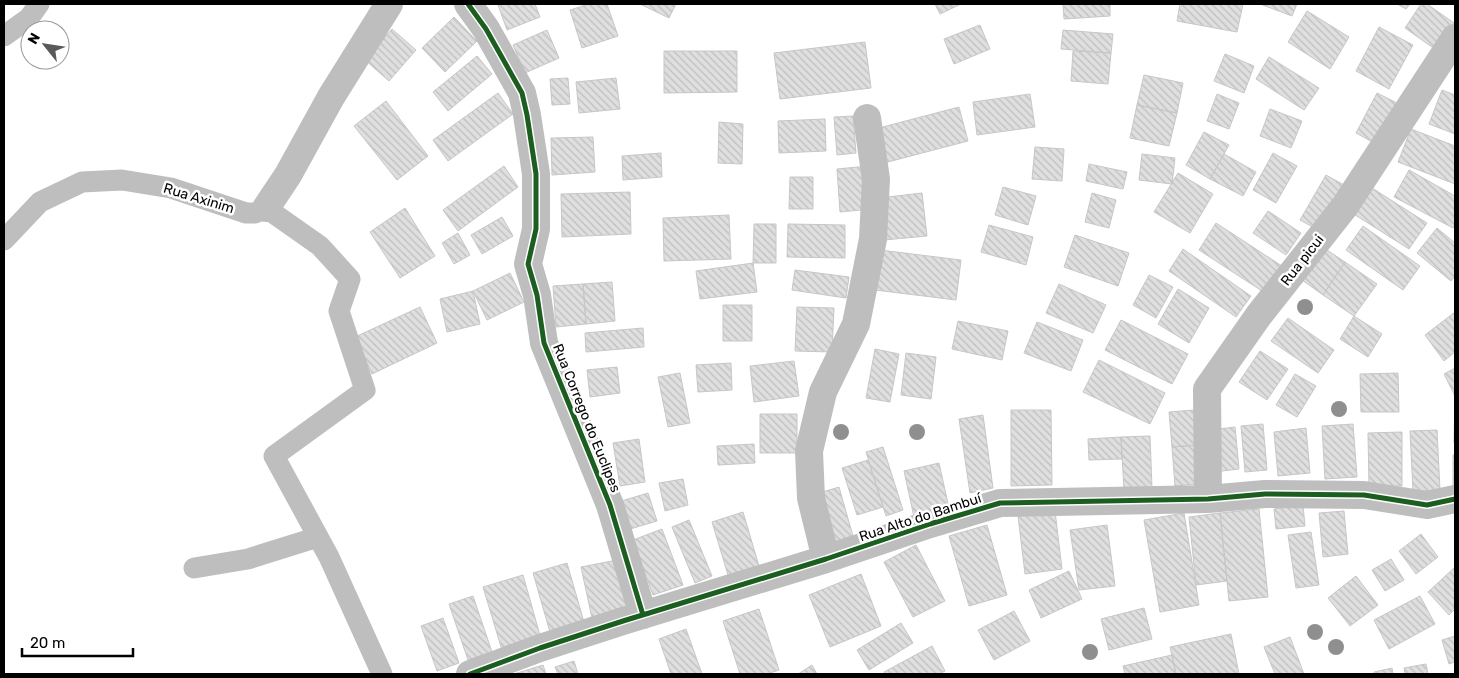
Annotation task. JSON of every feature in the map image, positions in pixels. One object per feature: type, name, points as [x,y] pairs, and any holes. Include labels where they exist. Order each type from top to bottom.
[{"type":"street","points":[[266,208],[288,175],[331,97],[389,4]]},
{"type":"street","name":"Rua Corrego do Euclipes","points":[[468,4],[486,29],[522,93],[536,174],[536,229],[528,264],[537,295],[544,343],[610,504],[643,615]]},
{"type":"street","name":"Rua picui","points":[[1208,499],[1208,389],[1259,315],[1345,206],[1455,38]]},
{"type":"street","points":[[826,559],[811,498],[809,451],[823,392],[856,324],[873,239],[876,179],[867,118]]},
{"type":"street","name":"Rua Alto do Bambuí","points":[[470,674],[540,648],[1000,503],[1208,499],[1265,494],[1364,495],[1428,505],[1455,499]]},
{"type":"lane","points":[[4,36],[29,18],[39,4]]},
{"type":"lane","name":"Rua Axinim","points":[[4,240],[40,202],[82,182],[122,180],[171,188],[246,213],[255,213],[266,208]]},
{"type":"lane","points":[[266,208],[320,246],[350,278],[339,311],[365,390],[274,456],[329,557],[382,674]]},
{"type":"lane","points":[[194,568],[248,559],[318,537]]},
{"type":"building","points":[[535,4],[540,17],[507,30],[498,5]]},
{"type":"building","points":[[589,4],[607,4],[618,36],[582,48],[570,10]]},
{"type":"building","points":[[640,4],[676,4],[669,18]]},
{"type":"building","points":[[935,4],[961,4],[940,14]]},
{"type":"building","points":[[1063,4],[1110,4],[1110,16],[1064,19]]},
{"type":"building","points":[[1180,4],[1243,4],[1237,32],[1177,21]]},
{"type":"building","points":[[1260,4],[1297,4],[1292,16]]},
{"type":"building","points":[[1397,4],[1410,4],[1406,9]]},
{"type":"building","points":[[1421,4],[1427,4],[1454,23],[1436,50],[1405,28]]},
{"type":"building","points":[[1307,11],[1349,37],[1330,69],[1288,42]]},
{"type":"building","points":[[454,17],[477,41],[445,72],[422,48]]},
{"type":"building","points":[[980,25],[990,49],[954,64],[944,39]]},
{"type":"building","points":[[1379,27],[1413,45],[1389,89],[1356,71]]},
{"type":"building","points":[[392,29],[416,50],[389,81],[365,60]]},
{"type":"building","points":[[547,30],[559,58],[525,73],[513,45]]},
{"type":"building","points":[[1063,30],[1113,34],[1111,53],[1061,49]]},
{"type":"building","points":[[865,42],[871,88],[780,99],[774,53]]},
{"type":"building","points":[[664,51],[737,51],[737,92],[664,93]]},
{"type":"building","points":[[1073,51],[1111,53],[1108,84],[1071,81]]},
{"type":"building","points":[[1225,54],[1254,66],[1244,93],[1214,81]]},
{"type":"building","points":[[477,56],[492,74],[448,111],[433,92]]},
{"type":"building","points":[[1269,57],[1319,88],[1304,110],[1256,79]]},
{"type":"building","points":[[1144,75],[1183,83],[1177,113],[1137,105]]},
{"type":"building","points":[[568,78],[570,104],[552,105],[550,79]]},
{"type":"building","points":[[616,78],[620,109],[579,113],[576,82]]},
{"type":"building","points":[[1442,90],[1455,95],[1455,134],[1429,124]]},
{"type":"building","points":[[498,93],[513,114],[448,161],[433,140]]},
{"type":"building","points":[[1377,93],[1399,104],[1378,145],[1356,133]]},
{"type":"building","points":[[1030,94],[1035,127],[977,135],[973,102]]},
{"type":"building","points":[[1217,94],[1239,103],[1229,129],[1207,121]]},
{"type":"building","points":[[386,101],[428,156],[397,180],[354,126]]},
{"type":"building","points":[[1137,105],[1177,113],[1169,146],[1130,138]]},
{"type":"building","points":[[959,107],[968,141],[884,163],[875,129]]},
{"type":"building","points":[[1270,109],[1302,121],[1291,148],[1260,136]]},
{"type":"building","points":[[853,116],[856,153],[837,155],[834,117]]},
{"type":"building","points":[[825,119],[826,151],[779,153],[778,121]]},
{"type":"building","points":[[719,122],[743,124],[742,164],[718,163]]},
{"type":"building","points":[[1411,129],[1455,146],[1455,184],[1398,162]]},
{"type":"building","points":[[1204,132],[1229,145],[1210,179],[1186,165]]},
{"type":"building","points":[[593,137],[595,172],[552,175],[551,138]]},
{"type":"building","points":[[1035,147],[1064,149],[1062,181],[1032,179]]},
{"type":"building","points":[[661,153],[662,177],[623,180],[622,156]]},
{"type":"building","points":[[1273,153],[1297,166],[1276,203],[1253,190]]},
{"type":"building","points":[[1142,154],[1175,158],[1172,184],[1139,180]]},
{"type":"building","points":[[1224,154],[1256,172],[1243,196],[1210,179]]},
{"type":"building","points":[[1089,164],[1127,172],[1123,189],[1086,181]]},
{"type":"building","points":[[504,166],[518,187],[458,231],[443,210]]},
{"type":"building","points":[[868,166],[871,209],[840,212],[837,169]]},
{"type":"building","points":[[1409,170],[1455,196],[1455,224],[1453,228],[1394,197]]},
{"type":"building","points":[[1178,173],[1213,194],[1190,233],[1154,212]]},
{"type":"building","points":[[1326,175],[1344,185],[1318,230],[1300,220]]},
{"type":"building","points":[[790,177],[813,177],[813,209],[789,209]]},
{"type":"building","points":[[1369,186],[1427,223],[1409,249],[1352,213]]},
{"type":"building","points":[[1003,187],[1036,196],[1028,225],[995,215]]},
{"type":"building","points":[[630,192],[631,234],[562,237],[561,194]]},
{"type":"building","points":[[922,193],[927,236],[884,240],[879,198]]},
{"type":"building","points":[[1092,193],[1116,200],[1109,228],[1085,222]]},
{"type":"building","points":[[405,208],[435,256],[400,278],[370,232]]},
{"type":"building","points":[[1268,211],[1301,233],[1286,255],[1253,233]]},
{"type":"building","points":[[729,215],[731,259],[664,261],[663,218]]},
{"type":"building","points":[[502,217],[513,236],[482,254],[471,235]]},
{"type":"building","points":[[1216,223],[1282,266],[1265,293],[1199,250]]},
{"type":"building","points":[[754,224],[776,224],[776,263],[753,263]]},
{"type":"building","points":[[788,224],[845,225],[845,258],[787,257]]},
{"type":"building","points":[[989,225],[1033,237],[1026,265],[981,252]]},
{"type":"building","points":[[1363,226],[1420,266],[1403,290],[1346,250]]},
{"type":"building","points":[[1437,228],[1455,243],[1455,276],[1451,281],[1417,253]]},
{"type":"building","points":[[458,233],[470,255],[454,264],[442,243]]},
{"type":"building","points":[[1075,235],[1129,253],[1118,286],[1064,267]]},
{"type":"building","points":[[1324,248],[1345,262],[1323,295],[1302,280]]},
{"type":"building","points":[[1183,249],[1251,296],[1236,317],[1169,271]]},
{"type":"building","points":[[880,250],[961,260],[956,300],[875,290]]},
{"type":"building","points":[[1345,262],[1377,284],[1354,316],[1323,295]]},
{"type":"building","points":[[753,263],[757,292],[700,299],[696,271]]},
{"type":"building","points":[[795,270],[849,277],[846,298],[792,290]]},
{"type":"building","points":[[510,273],[524,302],[487,320],[473,291]]},
{"type":"building","points":[[1149,275],[1173,287],[1156,318],[1133,305]]},
{"type":"building","points":[[612,282],[615,321],[586,324],[583,284]]},
{"type":"building","points":[[583,284],[586,324],[556,327],[553,286]]},
{"type":"building","points":[[1059,284],[1106,305],[1093,333],[1046,313]]},
{"type":"building","points":[[1178,289],[1209,308],[1189,343],[1158,324]]},
{"type":"building","points":[[473,291],[480,324],[447,332],[440,299]]},
{"type":"building","points":[[723,305],[752,305],[752,341],[723,341]]},
{"type":"building","points":[[420,307],[437,343],[372,374],[355,337]]},
{"type":"building","points":[[797,307],[834,308],[832,352],[795,351]]},
{"type":"building","points":[[1455,312],[1455,352],[1444,361],[1425,335]]},
{"type":"building","points":[[1354,316],[1382,334],[1368,357],[1340,339]]},
{"type":"building","points":[[1288,318],[1334,350],[1318,373],[1271,341]]},
{"type":"building","points":[[1121,320],[1188,354],[1172,384],[1105,350]]},
{"type":"building","points":[[958,321],[1008,331],[1002,360],[952,349]]},
{"type":"building","points":[[1037,322],[1083,340],[1071,371],[1024,353]]},
{"type":"building","points":[[643,328],[644,347],[586,352],[585,333]]},
{"type":"building","points":[[875,349],[899,354],[890,402],[866,398]]},
{"type":"building","points":[[1260,351],[1288,369],[1267,400],[1239,382]]},
{"type":"building","points":[[906,353],[936,357],[931,399],[901,395]]},
{"type":"building","points":[[1099,360],[1165,393],[1150,424],[1083,392]]},
{"type":"building","points":[[794,361],[799,396],[754,402],[750,366]]},
{"type":"building","points":[[731,363],[732,390],[698,392],[696,365]]},
{"type":"building","points":[[617,367],[620,393],[590,397],[587,370]]},
{"type":"building","points":[[1455,368],[1455,396],[1444,374]]},
{"type":"building","points":[[680,373],[690,423],[668,427],[658,377]]},
{"type":"building","points":[[1398,373],[1399,412],[1361,412],[1360,374]]},
{"type":"building","points":[[1295,374],[1316,386],[1297,417],[1276,405]]},
{"type":"building","points":[[1455,396],[1455,443],[1454,443]]},
{"type":"building","points":[[1011,410],[1051,410],[1052,485],[1011,486]]},
{"type":"building","points":[[1194,410],[1197,445],[1172,447],[1169,412]]},
{"type":"building","points":[[760,414],[797,414],[797,453],[760,453]]},
{"type":"building","points":[[983,415],[993,488],[970,493],[959,419]]},
{"type":"building","points":[[1263,424],[1267,470],[1245,472],[1241,426]]},
{"type":"building","points":[[1353,424],[1357,477],[1325,479],[1322,426]]},
{"type":"building","points":[[1235,427],[1239,469],[1214,472],[1210,430]]},
{"type":"building","points":[[1306,428],[1310,473],[1278,476],[1274,432]]},
{"type":"building","points":[[1437,430],[1440,490],[1413,491],[1410,431]]},
{"type":"building","points":[[1402,432],[1402,486],[1369,486],[1368,433]]},
{"type":"building","points":[[1150,436],[1152,488],[1124,490],[1121,437]]},
{"type":"building","points":[[1121,437],[1122,459],[1089,460],[1088,439]]},
{"type":"building","points":[[639,439],[645,482],[620,486],[613,443]]},
{"type":"building","points":[[754,444],[755,463],[718,465],[717,446]]},
{"type":"building","points":[[1197,445],[1199,484],[1175,486],[1172,447]]},
{"type":"building","points":[[883,447],[903,510],[886,516],[866,452]]},
{"type":"building","points":[[1453,455],[1455,455],[1455,487],[1453,487]]},
{"type":"building","points":[[868,460],[883,507],[857,515],[842,468]]},
{"type":"building","points":[[939,463],[949,508],[914,517],[904,471]]},
{"type":"building","points":[[683,479],[688,505],[665,511],[659,483]]},
{"type":"building","points":[[839,487],[853,536],[830,543],[816,494]]},
{"type":"building","points":[[648,493],[657,521],[627,530],[618,502]]},
{"type":"building","points":[[1303,505],[1305,526],[1276,529],[1274,509]]},
{"type":"building","points":[[1259,509],[1268,597],[1229,601],[1220,513]]},
{"type":"building","points":[[1055,511],[1062,569],[1025,574],[1018,516]]},
{"type":"building","points":[[1344,511],[1348,554],[1323,557],[1319,513]]},
{"type":"building","points":[[743,512],[759,566],[728,575],[712,522]]},
{"type":"building","points":[[1184,513],[1199,605],[1160,612],[1144,520]]},
{"type":"building","points":[[1220,513],[1227,581],[1196,585],[1189,517]]},
{"type":"building","points":[[689,520],[712,576],[695,583],[672,527]]},
{"type":"building","points":[[987,525],[1007,595],[969,606],[949,536]]},
{"type":"building","points":[[1107,525],[1115,586],[1079,590],[1070,530]]},
{"type":"building","points":[[662,529],[683,585],[653,595],[633,540]]},
{"type":"building","points":[[1311,532],[1319,585],[1296,588],[1288,535]]},
{"type":"building","points":[[1421,534],[1438,557],[1416,574],[1399,551]]},
{"type":"building","points":[[916,545],[945,601],[913,617],[884,562]]},
{"type":"building","points":[[1391,559],[1404,580],[1385,591],[1372,570]]},
{"type":"building","points":[[617,560],[628,610],[592,618],[581,567]]},
{"type":"building","points":[[567,563],[584,622],[550,632],[533,573]]},
{"type":"building","points":[[1455,567],[1455,609],[1449,615],[1428,592]]},
{"type":"building","points":[[1069,571],[1082,599],[1041,618],[1029,590]]},
{"type":"building","points":[[861,574],[881,626],[830,647],[809,595]]},
{"type":"building","points":[[523,575],[541,639],[502,650],[483,587]]},
{"type":"building","points":[[1356,576],[1378,605],[1350,626],[1328,598]]},
{"type":"building","points":[[473,596],[492,652],[468,660],[449,604]]},
{"type":"building","points":[[1420,596],[1435,624],[1389,649],[1374,620]]},
{"type":"building","points":[[1144,608],[1152,639],[1109,650],[1101,619]]},
{"type":"building","points":[[759,609],[779,670],[767,674],[740,674],[723,621]]},
{"type":"building","points":[[1014,611],[1030,641],[994,660],[978,630]]},
{"type":"building","points":[[443,618],[459,663],[437,671],[421,626]]},
{"type":"building","points":[[901,623],[913,643],[869,670],[857,650]]},
{"type":"building","points":[[686,629],[702,674],[671,674],[659,639]]},
{"type":"building","points":[[1231,634],[1239,674],[1176,674],[1170,647]]},
{"type":"building","points":[[1455,636],[1455,662],[1449,664],[1442,640]]},
{"type":"building","points":[[1290,637],[1304,674],[1275,674],[1264,647]]},
{"type":"building","points":[[932,646],[945,671],[939,674],[885,674],[884,672]]},
{"type":"building","points":[[1172,655],[1176,674],[1125,674],[1123,666]]},
{"type":"building","points":[[574,661],[578,674],[558,674],[555,667]]},
{"type":"building","points":[[1426,664],[1428,674],[1405,674],[1404,668]]},
{"type":"building","points":[[543,665],[546,674],[514,674]]},
{"type":"building","points":[[812,665],[817,674],[798,674]]},
{"type":"building","points":[[1392,668],[1393,674],[1374,674],[1374,672]]},
{"type":"cycle path","points":[[468,4],[486,29],[522,93],[536,174],[536,229],[528,264],[537,295],[544,343],[610,505],[643,615]]},
{"type":"cycle path","points":[[470,674],[540,648],[623,621],[1000,503],[1208,499],[1265,494],[1364,495],[1427,505],[1455,499]]}]
